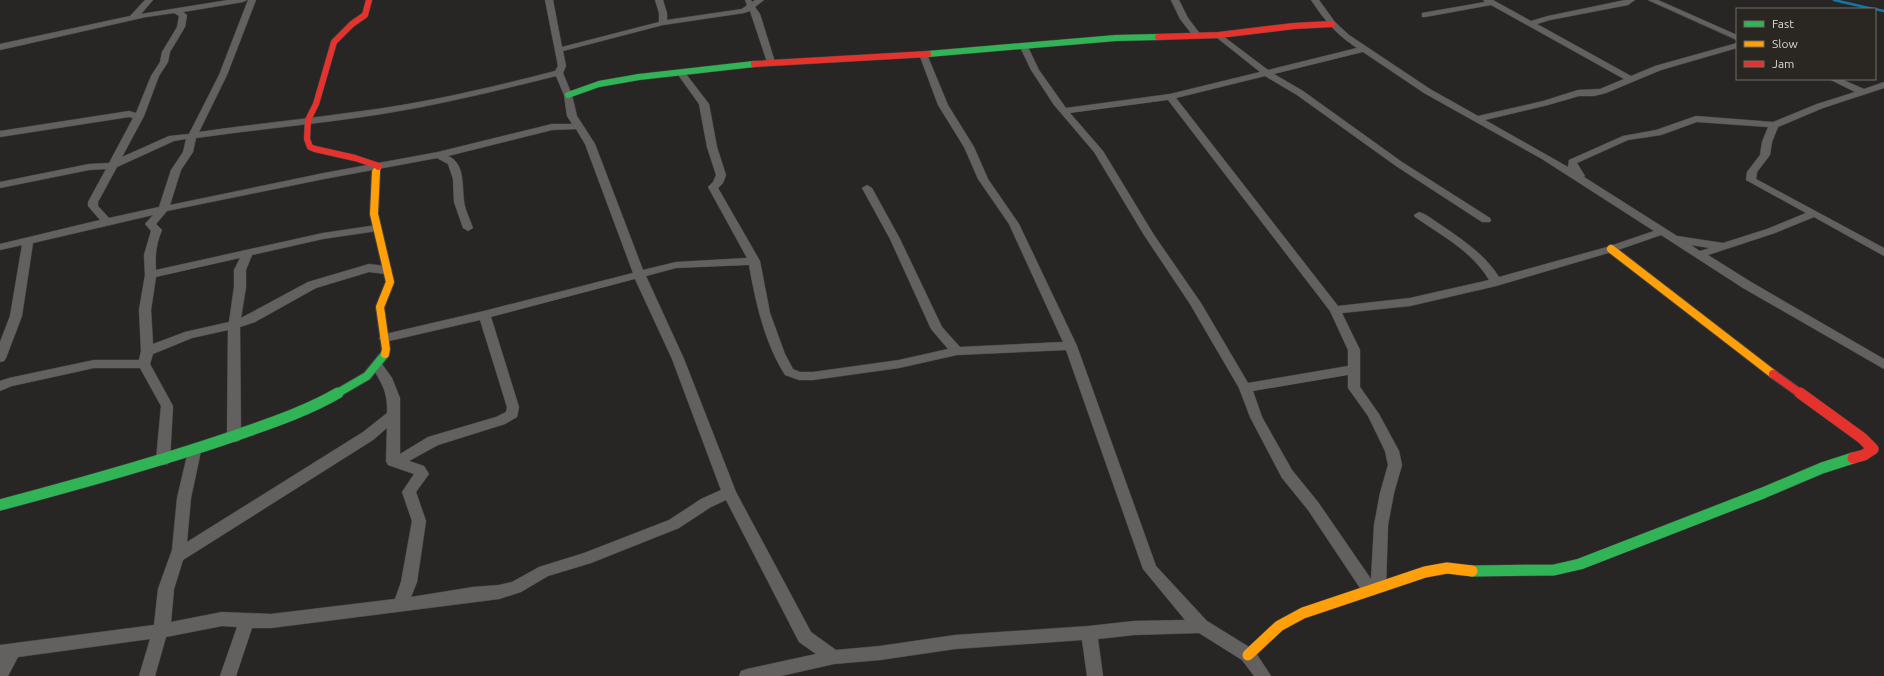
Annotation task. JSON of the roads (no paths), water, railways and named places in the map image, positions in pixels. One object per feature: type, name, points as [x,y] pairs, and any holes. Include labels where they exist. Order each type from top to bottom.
[{"type":"street","points":[[133,18],[148,0]]},
{"type":"street","points":[[0,47],[133,18],[243,0]]},
{"type":"street","points":[[163,460],[167,406],[146,358],[145,310],[151,275],[149,255],[153,238],[157,230],[150,224],[163,209],[176,170],[188,152],[192,136],[223,75],[252,0]]},
{"type":"street","points":[[369,0],[365,15],[334,42],[316,104],[308,120],[307,139],[310,147],[315,151],[328,152],[369,161],[379,166]]},
{"type":"street","points":[[549,0],[562,66],[559,73],[568,95],[572,116],[590,144],[648,297],[678,359],[729,492],[805,637],[834,657]]},
{"type":"street","points":[[659,0],[663,13],[663,23]]},
{"type":"street","points":[[559,50],[663,23],[737,12],[749,3],[760,0]]},
{"type":"street","points":[[1175,0],[1184,19],[1197,35]]},
{"type":"street","points":[[1315,0],[1332,24],[1346,37],[1426,91],[1545,157],[1698,255],[1884,365]]},
{"type":"street","points":[[1531,24],[1548,18],[1625,3],[1631,0]]},
{"type":"street","points":[[1652,0],[1736,38]]},
{"type":"street","points":[[1425,15],[1490,1],[1630,79]]},
{"type":"street","points":[[749,3],[756,14],[771,62]]},
{"type":"street","points":[[107,222],[93,206],[93,202],[111,166],[120,154],[139,116],[155,76],[164,62],[166,52],[181,27],[183,15],[176,11]]},
{"type":"street","points":[[568,95],[599,84],[680,72],[771,62],[1024,47],[1116,38],[1219,35],[1294,26],[1332,24]]},
{"type":"street","points":[[1219,35],[1266,73],[1300,93],[1399,164],[1486,220]]},
{"type":"street","points":[[1476,119],[1545,103],[1578,93],[1594,93],[1658,68],[1736,45]]},
{"type":"street","points":[[1024,47],[1035,70],[1057,103],[1098,151],[1149,235],[1195,303],[1245,388],[1256,417],[1287,474],[1313,506],[1374,588]]},
{"type":"street","points":[[1064,111],[1170,97],[1364,49]]},
{"type":"street","points":[[923,54],[943,105],[969,147],[983,179],[1014,224],[1071,346],[1150,569],[1201,626],[1248,655],[1263,676]]},
{"type":"street","points":[[680,72],[704,104],[712,146],[721,175],[718,183],[713,187],[754,261],[764,313],[779,354],[789,372],[799,376],[813,376],[899,364],[957,351],[1071,346]]},
{"type":"street","points":[[0,185],[89,167],[111,166],[172,138],[363,114],[490,90],[559,73]]},
{"type":"street","points":[[1835,80],[1864,92]]},
{"type":"street","points":[[1582,181],[1580,175],[1572,166],[1572,162],[1626,138],[1658,133],[1696,119],[1774,125],[1820,106],[1884,85]]},
{"type":"street","points":[[1170,97],[1335,310],[1354,350],[1354,388],[1373,414],[1392,451],[1394,465],[1381,525],[1374,588]]},
{"type":"street","points":[[0,134],[129,114],[139,116]]},
{"type":"street","points":[[552,127],[559,120],[572,116]]},
{"type":"street","points":[[1774,125],[1767,142],[1765,155],[1752,172],[1751,180],[1814,213],[1884,253]]},
{"type":"street","points":[[0,247],[163,209],[438,155],[552,127],[570,128],[579,126]]},
{"type":"street","points":[[438,155],[450,160],[453,164],[458,179],[459,202],[468,228]]},
{"type":"street","points":[[0,506],[194,451],[234,437],[267,425],[346,390],[368,376],[378,367],[384,358],[386,349],[380,307],[390,282],[374,214],[375,176],[379,166]]},
{"type":"street","points":[[867,188],[895,239],[937,329],[957,351]]},
{"type":"street","points":[[1698,255],[1746,241],[1795,223],[1814,213]]},
{"type":"street","points":[[1418,215],[1480,259],[1491,271],[1496,282]]},
{"type":"street","points":[[151,275],[323,236],[377,228]]},
{"type":"street","points":[[1335,310],[1410,302],[1496,282],[1666,235],[1723,247]]},
{"type":"street","points":[[0,358],[16,316],[28,241]]},
{"type":"street","points":[[1248,655],[1279,626],[1303,613],[1374,588],[1425,572],[1447,568],[1474,571],[1554,570],[1580,564],[1763,493],[1822,468],[1864,455],[1874,449],[1862,438],[1786,384],[1611,249]]},
{"type":"street","points":[[234,437],[234,325],[240,287],[240,270],[248,253]]},
{"type":"street","points":[[385,338],[484,315],[676,265],[754,261]]},
{"type":"street","points":[[0,386],[9,382],[94,364],[146,358],[189,335],[234,325],[251,318],[312,285],[369,268],[386,270]]},
{"type":"street","points":[[398,462],[432,441],[453,433],[500,421],[512,414],[513,407],[484,315]]},
{"type":"street","points":[[378,367],[386,378],[394,398],[393,461],[418,470],[422,474],[409,492],[408,496],[418,513],[419,521],[409,582],[400,605]]},
{"type":"street","points":[[1245,388],[1353,370]]},
{"type":"street","points":[[177,556],[368,436],[394,415]]},
{"type":"street","points":[[147,676],[164,618],[166,589],[177,556],[184,498],[194,451]]},
{"type":"street","points":[[0,674],[6,651],[160,631],[222,619],[271,621],[400,605],[460,595],[499,592],[516,587],[544,571],[586,559],[674,524],[706,503],[729,492]]},
{"type":"street","points":[[228,676],[247,621]]},
{"type":"street","points":[[747,676],[834,657],[880,653],[955,642],[1089,633],[1134,628],[1201,626]]},
{"type":"street","points":[[1089,633],[1095,676]]},
{"type":"waterway","points":[[1834,0],[1869,8]]},
{"type":"waterway","points":[[1876,9],[1884,11]]}]
